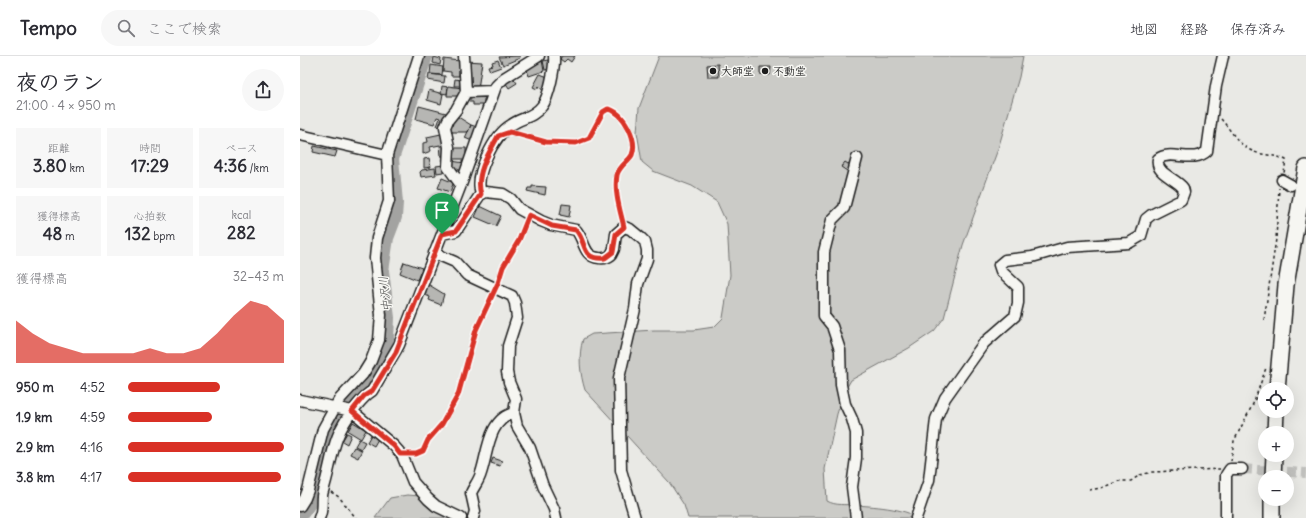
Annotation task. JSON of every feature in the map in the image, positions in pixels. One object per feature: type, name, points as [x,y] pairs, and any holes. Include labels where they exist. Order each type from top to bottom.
[{"type":"highway","points":[[1278,382],[1286,285],[1306,168]]},
{"type":"highway","points":[[1272,506],[1272,518]]},
{"type":"street","points":[[319,518],[322,512],[322,492],[325,487],[324,483],[334,443],[345,420],[344,409],[339,400],[363,374],[371,361],[379,340],[381,315],[375,258],[377,238],[389,201],[387,155],[419,56]]},
{"type":"street","points":[[461,185],[448,167],[448,146],[445,127],[466,92],[464,56]]},
{"type":"street","points":[[300,506],[308,490],[323,429],[344,409],[372,391],[396,352],[461,185],[494,92],[504,78],[539,56]]},
{"type":"street","points":[[442,234],[456,231],[481,194],[480,189],[484,162],[498,136],[511,124],[534,114],[542,106],[554,66],[554,56]]},
{"type":"street","points":[[916,518],[929,480],[936,419],[945,398],[984,343],[1012,319],[1016,312],[1018,286],[1001,271],[999,265],[1002,262],[1032,257],[1072,246],[1123,244],[1138,238],[1142,232],[1146,219],[1150,215],[1180,200],[1184,192],[1181,185],[1162,172],[1158,166],[1158,159],[1165,156],[1200,156],[1207,151],[1216,86],[1223,56]]},
{"type":"street","points":[[466,92],[494,92]]},
{"type":"street","points":[[300,135],[387,155]]},
{"type":"street","points":[[856,518],[852,487],[856,453],[856,433],[852,419],[845,404],[841,385],[840,350],[832,326],[824,316],[824,252],[832,220],[838,212],[844,208],[857,158]]},
{"type":"street","points":[[481,194],[490,192],[507,196],[519,208],[529,215],[552,226],[576,230],[588,255],[595,258],[605,258],[611,255],[615,245],[616,234],[624,227],[630,229],[645,242],[647,258],[638,284],[635,309],[618,378],[621,470],[634,518]]},
{"type":"street","points":[[434,253],[455,262],[467,275],[512,296],[517,312],[508,346],[507,372],[509,382],[516,399],[514,413],[518,426],[530,448],[543,486],[554,509],[556,518]]},
{"type":"street","points":[[300,400],[344,409],[394,446],[402,455],[415,486],[436,506],[461,518]]},
{"type":"street","points":[[473,518],[475,511],[471,492],[482,473],[488,442],[501,420],[514,413]]},
{"type":"street","points":[[1226,518],[1226,475],[1230,469],[1242,469]]},
{"type":"path","points":[[498,136],[510,132],[546,142],[576,143],[589,138],[603,112],[605,110],[612,110],[627,125],[632,138],[632,154],[617,174],[618,205],[624,227]]},
{"type":"path","points":[[1212,113],[1221,119],[1242,145],[1252,151],[1278,156],[1286,160],[1286,182],[1279,188],[1276,239],[1264,320]]},
{"type":"path","points":[[402,455],[416,454],[423,451],[428,440],[442,424],[458,395],[474,336],[496,289],[503,267],[519,240],[529,215]]},
{"type":"path","points":[[1089,490],[1101,488],[1119,481],[1131,481],[1140,475],[1152,472],[1185,472],[1202,469],[1230,469],[1234,441],[1254,402],[1266,368]]},
{"type":"path","points":[[325,487],[339,497],[356,518]]},
{"type":"shaded area","points":[[659,56],[1023,56],[1019,77],[998,149],[963,245],[944,318],[934,331],[909,348],[851,380],[844,392],[837,414],[825,469],[827,501],[837,504],[888,508],[905,512],[918,518],[688,518],[684,505],[669,482],[585,390],[581,371],[580,352],[583,339],[592,334],[654,330],[694,330],[714,327],[723,318],[730,275],[727,224],[717,202],[692,186],[653,171],[642,162],[637,132],[639,108]]},
{"type":"shaded area","points":[[407,495],[434,497],[455,514],[456,518],[375,518],[390,498]]},
{"type":"building","points":[[519,56],[520,58],[503,65],[499,57]]},
{"type":"building","points":[[562,56],[575,56],[571,62],[567,59],[564,62],[560,59]]},
{"type":"building","points":[[434,57],[441,59],[440,65],[433,63]]},
{"type":"building","points":[[444,59],[460,61],[459,76],[451,76],[451,72],[443,71]]},
{"type":"building","points":[[498,60],[501,67],[490,71],[488,66],[493,65],[492,62]]},
{"type":"building","points":[[542,60],[544,71],[529,76],[526,67]]},
{"type":"building","points":[[548,60],[550,69],[545,70],[543,61]]},
{"type":"building","points":[[467,61],[482,62],[478,89],[468,89]]},
{"type":"building","name":"大師堂","points":[[718,64],[719,77],[708,77],[707,65]]},
{"type":"building","points":[[431,65],[443,67],[442,75],[430,74]]},
{"type":"building","name":"不動堂","points":[[760,67],[771,67],[770,75],[760,74]]},
{"type":"building","points":[[429,74],[445,76],[444,83],[428,80]]},
{"type":"building","points":[[540,74],[548,77],[543,91],[539,86],[537,89],[533,87]]},
{"type":"building","points":[[512,76],[517,83],[509,88],[505,82]]},
{"type":"building","points":[[455,79],[461,80],[461,86],[454,86]]},
{"type":"building","points":[[442,86],[448,87],[447,94],[441,93]]},
{"type":"building","points":[[448,86],[462,88],[460,96],[447,96]]},
{"type":"building","points":[[429,90],[443,94],[441,104],[427,100]]},
{"type":"building","points":[[488,95],[486,99],[484,99],[484,105],[473,105],[473,102],[470,102],[470,97]]},
{"type":"building","points":[[419,106],[446,113],[440,127],[437,126],[440,118],[437,117],[434,124],[416,119]]},
{"type":"building","points":[[455,115],[471,125],[468,132],[448,132]]},
{"type":"building","points":[[471,125],[477,127],[472,141],[465,138]]},
{"type":"building","points":[[441,134],[445,143],[445,156],[441,156],[440,145],[430,147],[431,151],[423,154],[423,143],[428,142],[427,137]]},
{"type":"building","points":[[314,146],[337,151],[335,157],[313,152]]},
{"type":"building","points":[[451,148],[466,148],[466,162],[462,162],[462,159],[450,159]]},
{"type":"building","points":[[429,158],[431,167],[424,168],[424,159]]},
{"type":"building","points":[[451,161],[465,163],[462,171],[451,167]]},
{"type":"building","points":[[845,162],[851,166],[847,171],[841,167]]},
{"type":"building","points":[[443,165],[443,172],[437,173],[436,166]]},
{"type":"building","points":[[435,168],[436,175],[421,177],[420,172],[422,170]]},
{"type":"building","points":[[442,178],[452,182],[453,184],[450,192],[438,188]]},
{"type":"building","points":[[532,186],[546,187],[545,195],[527,191],[528,188],[532,188]]},
{"type":"building","points":[[562,204],[571,205],[569,217],[560,215]]},
{"type":"building","points":[[480,206],[501,216],[496,226],[475,217]]},
{"type":"building","points":[[404,262],[422,268],[417,280],[400,273]]},
{"type":"building","points":[[426,283],[444,294],[441,305],[429,300],[430,297],[425,295],[426,292],[423,291]]},
{"type":"building","points":[[353,422],[366,430],[361,439],[348,431]]},
{"type":"building","points":[[347,433],[351,435],[347,444],[342,441]]},
{"type":"building","points":[[371,435],[378,439],[374,446],[367,442]]},
{"type":"building","points":[[359,439],[365,442],[361,449],[355,446]]},
{"type":"building","points":[[354,447],[362,450],[358,458],[350,454]]},
{"type":"building","points":[[493,458],[502,461],[500,466],[491,463]]},
{"type":"waterway","name":"中沢川","points":[[300,516],[314,497],[328,433],[340,413],[364,388],[382,356],[387,338],[388,318],[382,271],[387,238],[395,217],[396,203],[392,159],[426,56]]},
{"type":"tunnel","points":[[1242,469],[1306,473]]},
{"type":"place","name":"大師堂","points":[[713,71]]},
{"type":"place","name":"不動堂","points":[[765,71]]},
{"type":"route","points":[[608,109],[617,112],[627,125],[632,138],[632,154],[617,174],[618,209],[624,227],[618,230],[616,234],[615,245],[611,255],[602,259],[591,257],[586,252],[581,238],[576,230],[552,226],[529,215],[516,246],[503,267],[498,283],[476,330],[469,348],[467,364],[458,395],[442,424],[432,434],[423,451],[416,454],[402,455],[394,446],[352,411],[364,396],[372,391],[396,352],[442,234],[456,231],[481,194],[480,189],[484,162],[498,136],[513,132],[521,136],[546,142],[576,143],[589,138],[603,112],[608,109]]}]
